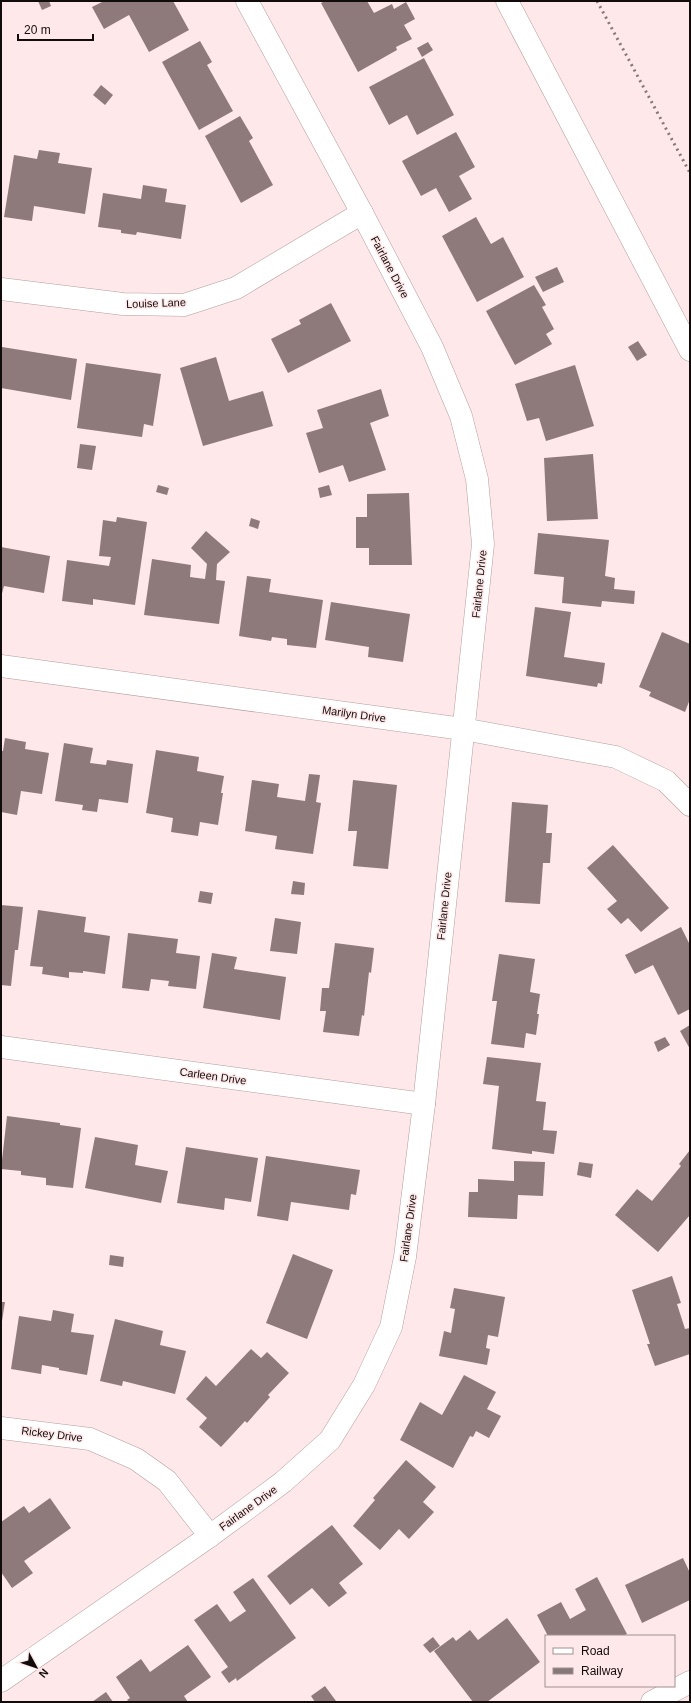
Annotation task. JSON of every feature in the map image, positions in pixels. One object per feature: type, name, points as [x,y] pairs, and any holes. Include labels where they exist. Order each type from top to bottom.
[{"type":"street","name":"Fairlane Drive","points":[[1,1681],[210,1536],[284,1482],[330,1440],[364,1385],[391,1327],[405,1257],[424,1104],[483,544],[477,479],[461,416],[432,347],[362,213],[247,1]]},
{"type":"street","points":[[507,1],[690,350]]},
{"type":"street","name":"Louise Lane","points":[[1,289],[123,304],[184,305],[236,288],[362,213]]},
{"type":"street","name":"Marilyn Drive","points":[[1,666],[463,729],[616,757],[666,781],[690,805]]},
{"type":"street","name":"Carleen Drive","points":[[1,1047],[424,1104]]},
{"type":"street","name":"Rickey Drive","points":[[1,1428],[90,1439],[136,1459],[167,1482],[210,1536]]},
{"type":"street","points":[[652,1702],[690,1682]]},
{"type":"building","points":[[38,1],[49,1],[51,6],[42,10]]},
{"type":"building","points":[[104,1],[173,1],[189,30],[149,52],[129,15],[104,29],[92,7]]},
{"type":"building","points":[[325,1],[367,1],[374,13],[392,4],[394,9],[406,2],[415,19],[404,25],[412,39],[396,47],[397,50],[358,72],[321,3]]},
{"type":"building","points":[[200,41],[212,62],[207,65],[233,111],[199,130],[162,62]]},
{"type":"building","points":[[428,42],[433,50],[422,57],[417,48]]},
{"type":"building","points":[[424,58],[454,115],[417,135],[407,115],[389,125],[369,87]]},
{"type":"building","points":[[101,85],[113,95],[105,105],[93,95]]},
{"type":"building","points":[[240,116],[253,138],[249,141],[273,185],[241,203],[205,136]]},
{"type":"building","points":[[456,132],[475,167],[459,176],[472,199],[449,212],[436,188],[421,196],[402,161]]},
{"type":"building","points":[[39,150],[60,153],[58,163],[92,168],[85,214],[34,206],[32,221],[4,217],[14,155],[37,159]]},
{"type":"building","points":[[143,185],[167,189],[165,202],[186,205],[181,239],[137,232],[136,235],[121,233],[121,230],[98,227],[103,193],[141,199]]},
{"type":"building","points":[[476,217],[491,244],[503,237],[524,277],[477,302],[442,236]]},
{"type":"building","points":[[557,267],[564,282],[543,292],[535,277]]},
{"type":"building","points":[[534,285],[546,305],[542,307],[554,329],[546,334],[552,344],[515,365],[486,311]]},
{"type":"building","points":[[331,303],[351,341],[288,373],[271,339],[301,324],[299,320]]},
{"type":"building","points":[[638,341],[647,355],[637,361],[628,347]]},
{"type":"building","points":[[2,347],[77,359],[71,400],[1,388]]},
{"type":"building","points":[[216,357],[229,401],[263,391],[273,426],[203,446],[180,368]]},
{"type":"building","points":[[86,363],[161,374],[153,426],[144,424],[142,437],[77,428]]},
{"type":"building","points":[[575,365],[594,426],[546,441],[539,418],[527,421],[515,384]]},
{"type":"building","points":[[381,389],[389,416],[370,423],[386,470],[349,482],[343,465],[319,473],[306,433],[323,428],[317,410]]},
{"type":"building","points":[[80,444],[96,446],[92,470],[77,468]]},
{"type":"building","points":[[593,454],[598,519],[547,521],[544,458]]},
{"type":"building","points":[[158,485],[169,488],[167,495],[156,492]]},
{"type":"building","points":[[329,485],[332,495],[320,498],[318,488]]},
{"type":"building","points":[[409,493],[412,565],[369,565],[369,548],[356,548],[356,517],[367,517],[367,494]]},
{"type":"building","points":[[117,517],[147,522],[135,605],[93,599],[93,605],[62,601],[67,560],[109,566],[111,557],[99,556],[103,520],[116,522]]},
{"type":"building","points":[[251,518],[260,521],[258,529],[249,526]]},
{"type":"building","points":[[206,531],[230,552],[217,564],[216,580],[225,581],[219,624],[144,615],[152,559],[191,565],[190,577],[205,579],[207,564],[191,548]]},
{"type":"building","points":[[538,533],[609,540],[605,576],[615,578],[614,589],[635,591],[634,604],[602,601],[601,607],[562,603],[564,577],[534,574]]},
{"type":"building","points":[[1,547],[50,556],[44,593],[4,586],[1,597]]},
{"type":"building","points":[[247,576],[271,579],[269,592],[323,600],[316,648],[287,645],[287,639],[272,637],[271,641],[239,636]]},
{"type":"building","points":[[331,602],[410,614],[403,662],[368,657],[369,647],[325,640]]},
{"type":"building","points":[[535,607],[571,612],[564,657],[605,663],[602,684],[598,683],[597,687],[526,676]]},
{"type":"building","points":[[662,632],[690,644],[690,699],[685,712],[649,696],[651,692],[639,687]]},
{"type":"building","points":[[5,738],[26,742],[25,749],[49,753],[42,794],[21,791],[17,815],[1,812],[1,751],[3,751]]},
{"type":"building","points":[[64,743],[93,748],[90,763],[106,765],[107,760],[133,764],[128,803],[99,799],[97,812],[82,810],[83,805],[55,801]]},
{"type":"building","points":[[156,750],[199,757],[197,771],[224,776],[218,825],[200,822],[198,836],[171,832],[173,818],[146,813]]},
{"type":"building","points":[[309,774],[320,775],[316,802],[321,803],[313,854],[275,849],[277,836],[245,831],[252,780],[279,784],[277,797],[305,801]]},
{"type":"building","points":[[353,780],[397,785],[388,869],[353,866],[357,831],[348,831]]},
{"type":"building","points":[[512,802],[548,805],[546,833],[552,833],[550,863],[543,863],[540,904],[505,902]]},
{"type":"building","points":[[613,845],[669,908],[641,932],[628,918],[621,924],[607,909],[617,901],[587,868]]},
{"type":"building","points":[[293,881],[305,883],[304,895],[291,894]]},
{"type":"building","points":[[200,891],[213,893],[211,904],[198,902]]},
{"type":"building","points":[[1,905],[23,907],[18,950],[15,950],[11,986],[1,985]]},
{"type":"building","points":[[38,910],[86,917],[84,932],[110,936],[105,974],[83,971],[83,973],[69,972],[69,978],[42,974],[43,967],[30,966]]},
{"type":"building","points":[[275,918],[301,922],[297,954],[270,951]]},
{"type":"building","points":[[681,927],[690,945],[690,1009],[678,1015],[653,965],[635,974],[625,955]]},
{"type":"building","points":[[128,933],[178,939],[176,953],[200,956],[196,989],[168,986],[169,981],[151,979],[149,991],[122,988]]},
{"type":"building","points":[[335,943],[374,948],[371,973],[369,972],[364,1016],[362,1015],[359,1036],[323,1032],[326,1011],[320,1011],[322,988],[329,988]]},
{"type":"building","points":[[212,953],[237,957],[234,969],[286,977],[280,1020],[203,1008]]},
{"type":"building","points":[[499,954],[535,959],[530,992],[540,994],[537,1014],[539,1014],[536,1035],[526,1033],[524,1048],[491,1044],[497,1001],[492,1001]]},
{"type":"building","points":[[690,1025],[690,1049],[680,1031]]},
{"type":"building","points":[[665,1037],[670,1045],[658,1052],[654,1042]]},
{"type":"building","points":[[487,1057],[541,1063],[536,1101],[546,1102],[543,1130],[557,1131],[554,1154],[532,1151],[532,1154],[492,1149],[499,1086],[483,1084]]},
{"type":"building","points":[[7,1116],[60,1123],[60,1125],[81,1128],[73,1188],[46,1185],[46,1178],[21,1175],[21,1171],[1,1169]]},
{"type":"building","points":[[95,1137],[138,1145],[135,1165],[168,1171],[161,1203],[85,1188]]},
{"type":"building","points":[[186,1147],[258,1158],[251,1202],[225,1198],[224,1210],[177,1203]]},
{"type":"building","points":[[690,1150],[690,1215],[658,1252],[615,1215],[637,1189],[652,1201],[681,1166],[679,1164]]},
{"type":"building","points":[[266,1156],[360,1170],[356,1195],[351,1194],[349,1210],[291,1202],[288,1221],[257,1216]]},
{"type":"building","points":[[514,1161],[545,1162],[543,1196],[518,1195],[517,1219],[468,1217],[469,1192],[478,1192],[478,1179],[514,1181]]},
{"type":"building","points":[[579,1162],[593,1164],[591,1178],[577,1175]]},
{"type":"building","points":[[293,1254],[333,1270],[307,1339],[266,1323]]},
{"type":"building","points":[[110,1255],[124,1257],[123,1267],[109,1265]]},
{"type":"building","points":[[672,1276],[681,1303],[677,1304],[685,1329],[690,1328],[690,1354],[655,1366],[647,1344],[650,1344],[632,1290]]},
{"type":"building","points":[[454,1288],[505,1297],[498,1337],[488,1335],[486,1348],[490,1349],[487,1365],[439,1356],[444,1331],[451,1333],[455,1309],[450,1308]]},
{"type":"building","points":[[1,1302],[5,1302],[2,1321],[1,1321]]},
{"type":"building","points":[[53,1310],[74,1314],[71,1332],[94,1335],[87,1375],[42,1365],[41,1374],[11,1369],[19,1316],[51,1321]]},
{"type":"building","points":[[115,1319],[163,1331],[160,1345],[186,1351],[175,1394],[123,1381],[122,1386],[100,1381]]},
{"type":"building","points":[[251,1349],[261,1358],[267,1352],[289,1373],[268,1395],[270,1397],[247,1423],[245,1421],[221,1447],[199,1427],[207,1418],[186,1399],[206,1376],[216,1386]]},
{"type":"building","points":[[464,1375],[496,1392],[487,1409],[501,1416],[489,1438],[476,1431],[473,1437],[470,1436],[453,1468],[400,1440],[420,1402],[442,1415]]},
{"type":"building","points":[[406,1460],[436,1487],[423,1502],[434,1512],[409,1539],[399,1529],[380,1550],[353,1526],[375,1500],[373,1498]]},
{"type":"building","points":[[50,1498],[71,1528],[24,1561],[33,1573],[12,1588],[1,1572],[1,1522],[24,1506],[29,1513]]},
{"type":"building","points":[[332,1525],[363,1564],[339,1583],[347,1593],[329,1607],[312,1588],[290,1605],[267,1576]]},
{"type":"building","points":[[683,1558],[690,1573],[690,1600],[642,1623],[625,1585]]},
{"type":"building","points":[[597,1577],[627,1634],[547,1635],[537,1615],[561,1602],[570,1619],[586,1610],[575,1589]]},
{"type":"building","points":[[253,1578],[296,1638],[237,1681],[236,1678],[229,1683],[221,1672],[228,1667],[194,1620],[217,1604],[230,1622],[246,1611],[233,1592]]},
{"type":"building","points":[[507,1618],[540,1662],[487,1702],[473,1702],[434,1651],[453,1637],[456,1641],[470,1630],[478,1640]]},
{"type":"building","points":[[433,1637],[440,1646],[430,1653],[423,1645]]},
{"type":"building","points":[[188,1645],[211,1677],[184,1696],[188,1702],[129,1702],[127,1700],[130,1698],[116,1677],[141,1659],[150,1672]]},
{"type":"building","points":[[325,1686],[336,1701],[315,1702],[311,1696]]},
{"type":"building","points":[[106,1692],[113,1702],[92,1702]]},
{"type":"railway","points":[[597,1],[690,173]]}]
